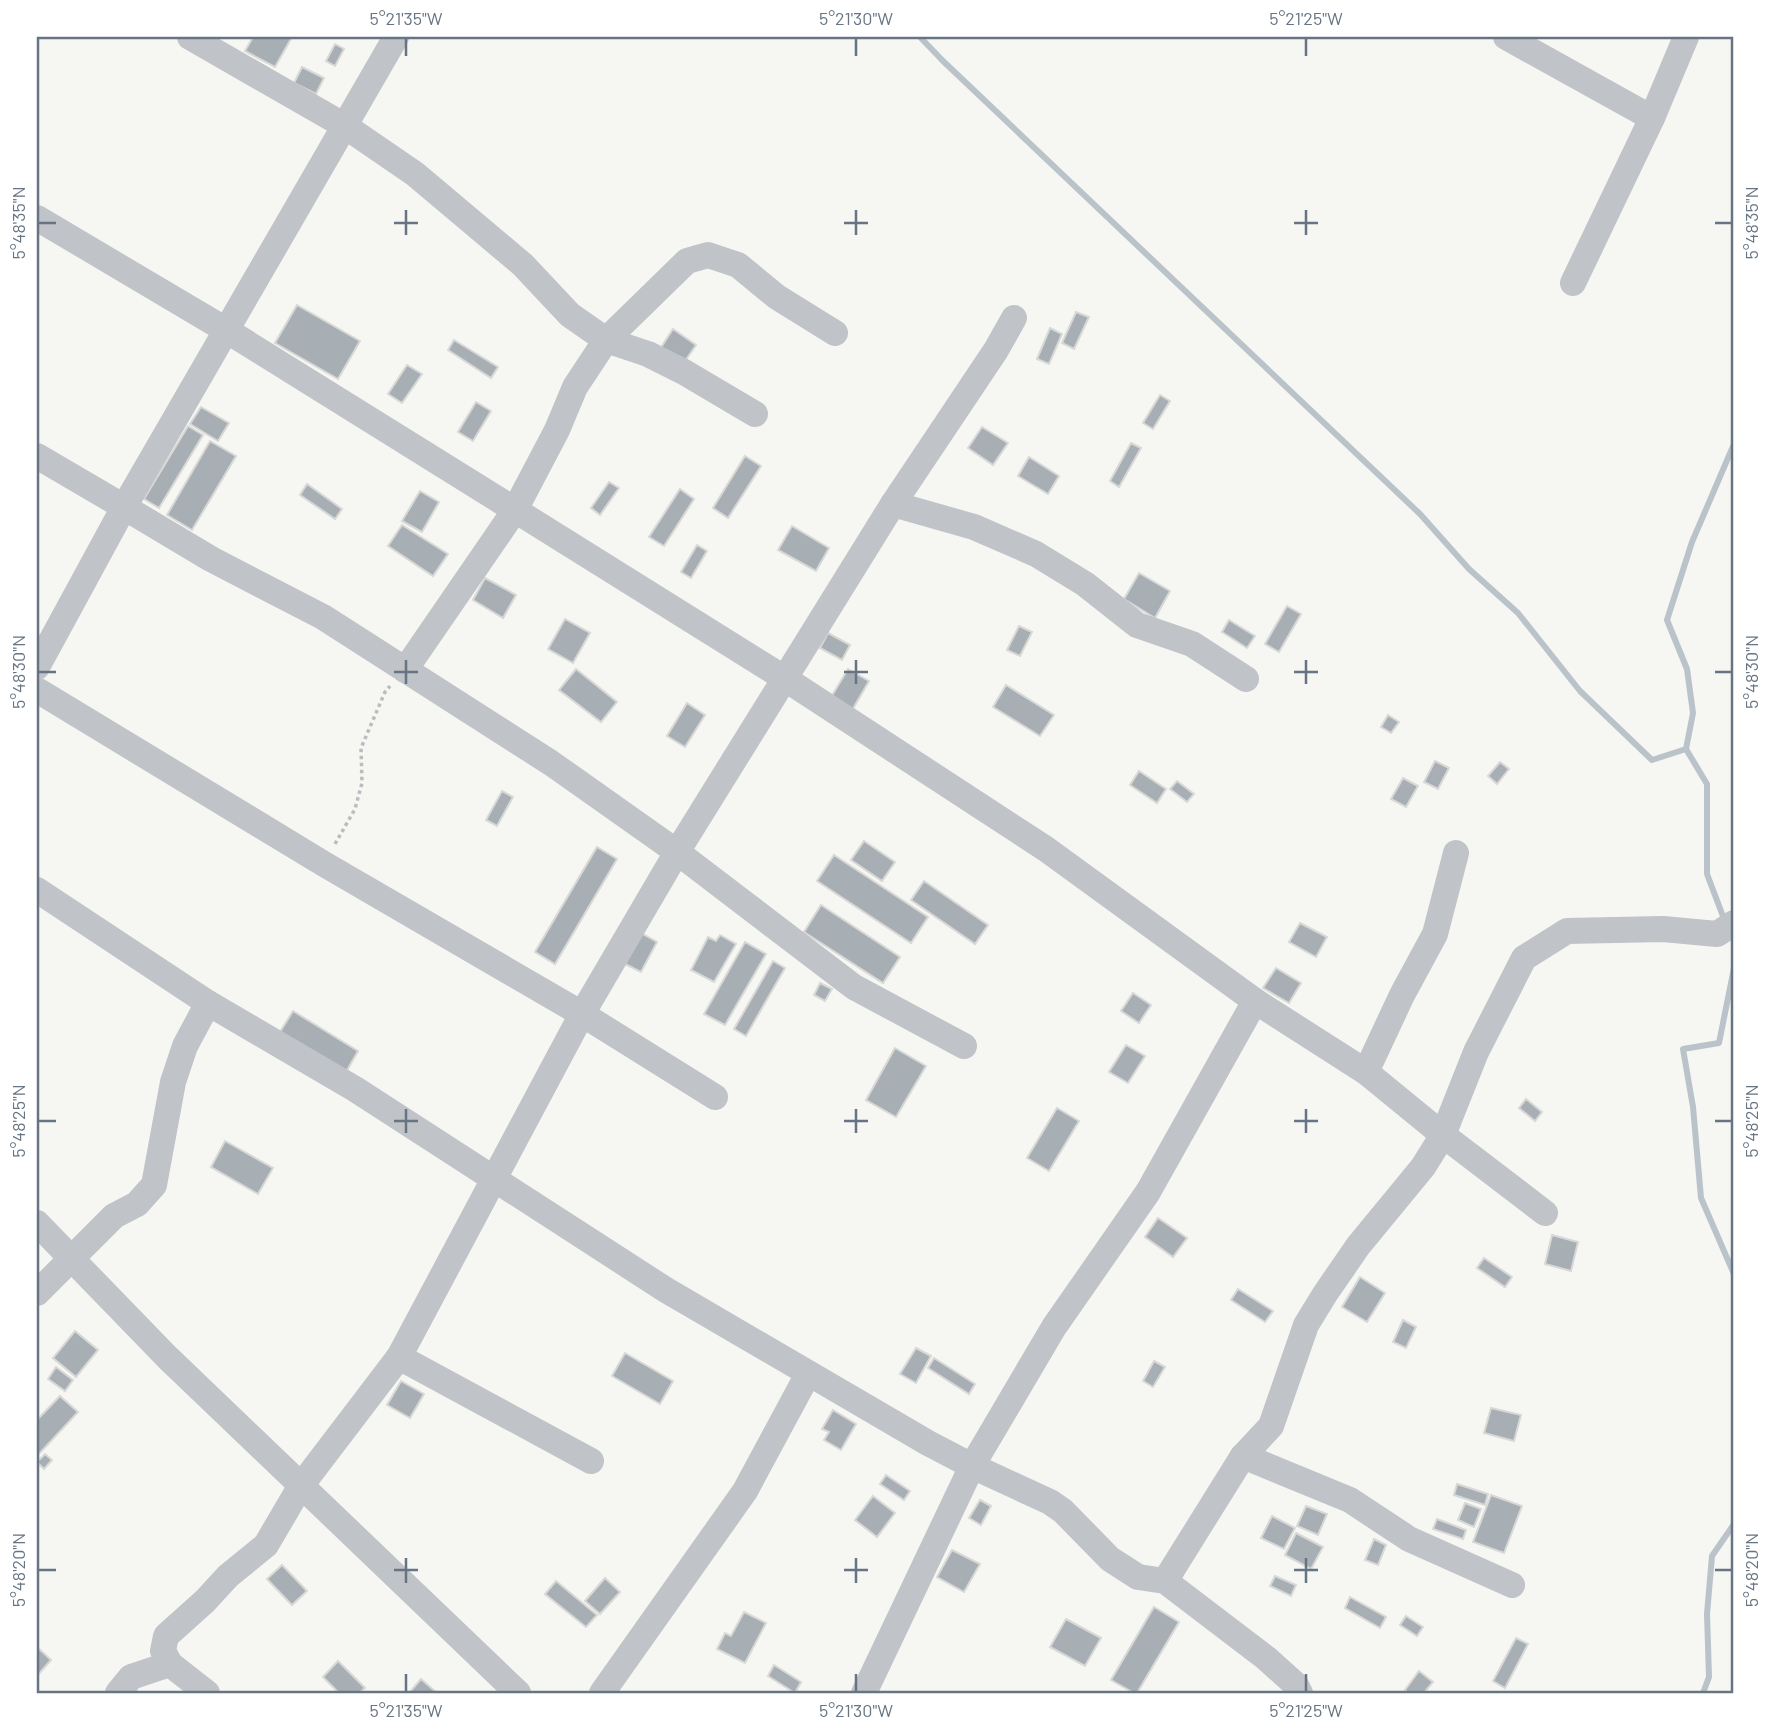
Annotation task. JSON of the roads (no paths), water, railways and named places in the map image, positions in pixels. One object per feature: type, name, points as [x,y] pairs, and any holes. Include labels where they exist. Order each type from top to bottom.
[{"type":"street","points":[[190,37],[345,126],[415,174],[523,265],[570,315],[606,340],[648,354],[755,414]]},
{"type":"street","points":[[37,667],[124,507],[396,37]]},
{"type":"street","points":[[1506,37],[1652,118]]},
{"type":"street","points":[[1573,283],[1652,118],[1686,37]]},
{"type":"street","points":[[37,218],[226,330],[784,678],[1046,849],[1255,1001],[1366,1072],[1545,1213]]},
{"type":"street","points":[[405,670],[515,510],[557,430],[575,387],[606,340],[687,261],[708,255],[738,265],[777,297],[835,333]]},
{"type":"street","points":[[207,1693],[170,1664],[163,1651],[166,1636],[228,1576],[265,1545],[300,1487],[399,1357],[582,1014],[677,852],[893,504],[996,350],[1014,318]]},
{"type":"street","points":[[37,456],[211,559],[323,617],[551,764],[677,852],[854,987],[964,1046]]},
{"type":"street","points":[[893,504],[974,527],[1036,554],[1085,584],[1137,625],[1192,644],[1246,679]]},
{"type":"street","points":[[37,690],[324,864],[582,1014],[715,1097]]},
{"type":"street","points":[[1366,1072],[1402,995],[1435,934],[1456,853]]},
{"type":"street","points":[[37,890],[208,1003],[355,1089],[666,1290],[972,1466],[1051,1502],[1110,1559],[1138,1577],[1165,1581],[1266,1658],[1296,1685],[1300,1693]]},
{"type":"street","points":[[1165,1581],[1243,1456],[1271,1426],[1306,1325],[1325,1294],[1358,1246],[1423,1167],[1443,1135],[1476,1052],[1524,958],[1567,931],[1624,928],[1717,934],[1734,923]]},
{"type":"street","points":[[864,1693],[972,1466],[1054,1327],[1148,1192],[1255,1001]]},
{"type":"street","points":[[37,1293],[114,1216],[137,1204],[154,1185],[173,1082],[186,1046],[208,1003]]},
{"type":"street","points":[[37,1223],[167,1357],[300,1487],[518,1693]]},
{"type":"street","points":[[399,1357],[592,1461]]},
{"type":"street","points":[[601,1693],[745,1491],[808,1374]]},
{"type":"street","points":[[1243,1456],[1350,1500],[1409,1539],[1513,1586]]},
{"type":"street","points":[[118,1693],[131,1677],[170,1664]]},
{"type":"waterway","points":[[920,37],[1420,514],[1469,569],[1518,613],[1580,691],[1652,760],[1686,749],[1707,784],[1707,874],[1724,919]]},
{"type":"waterway","points":[[1686,749],[1693,713],[1687,669],[1667,620],[1692,542],[1734,444]]},
{"type":"waterway","points":[[1734,968],[1719,1043],[1683,1049],[1693,1107],[1701,1198],[1734,1274]]},
{"type":"waterway","points":[[1703,1693],[1709,1677],[1707,1614],[1712,1556],[1734,1524]]}]
